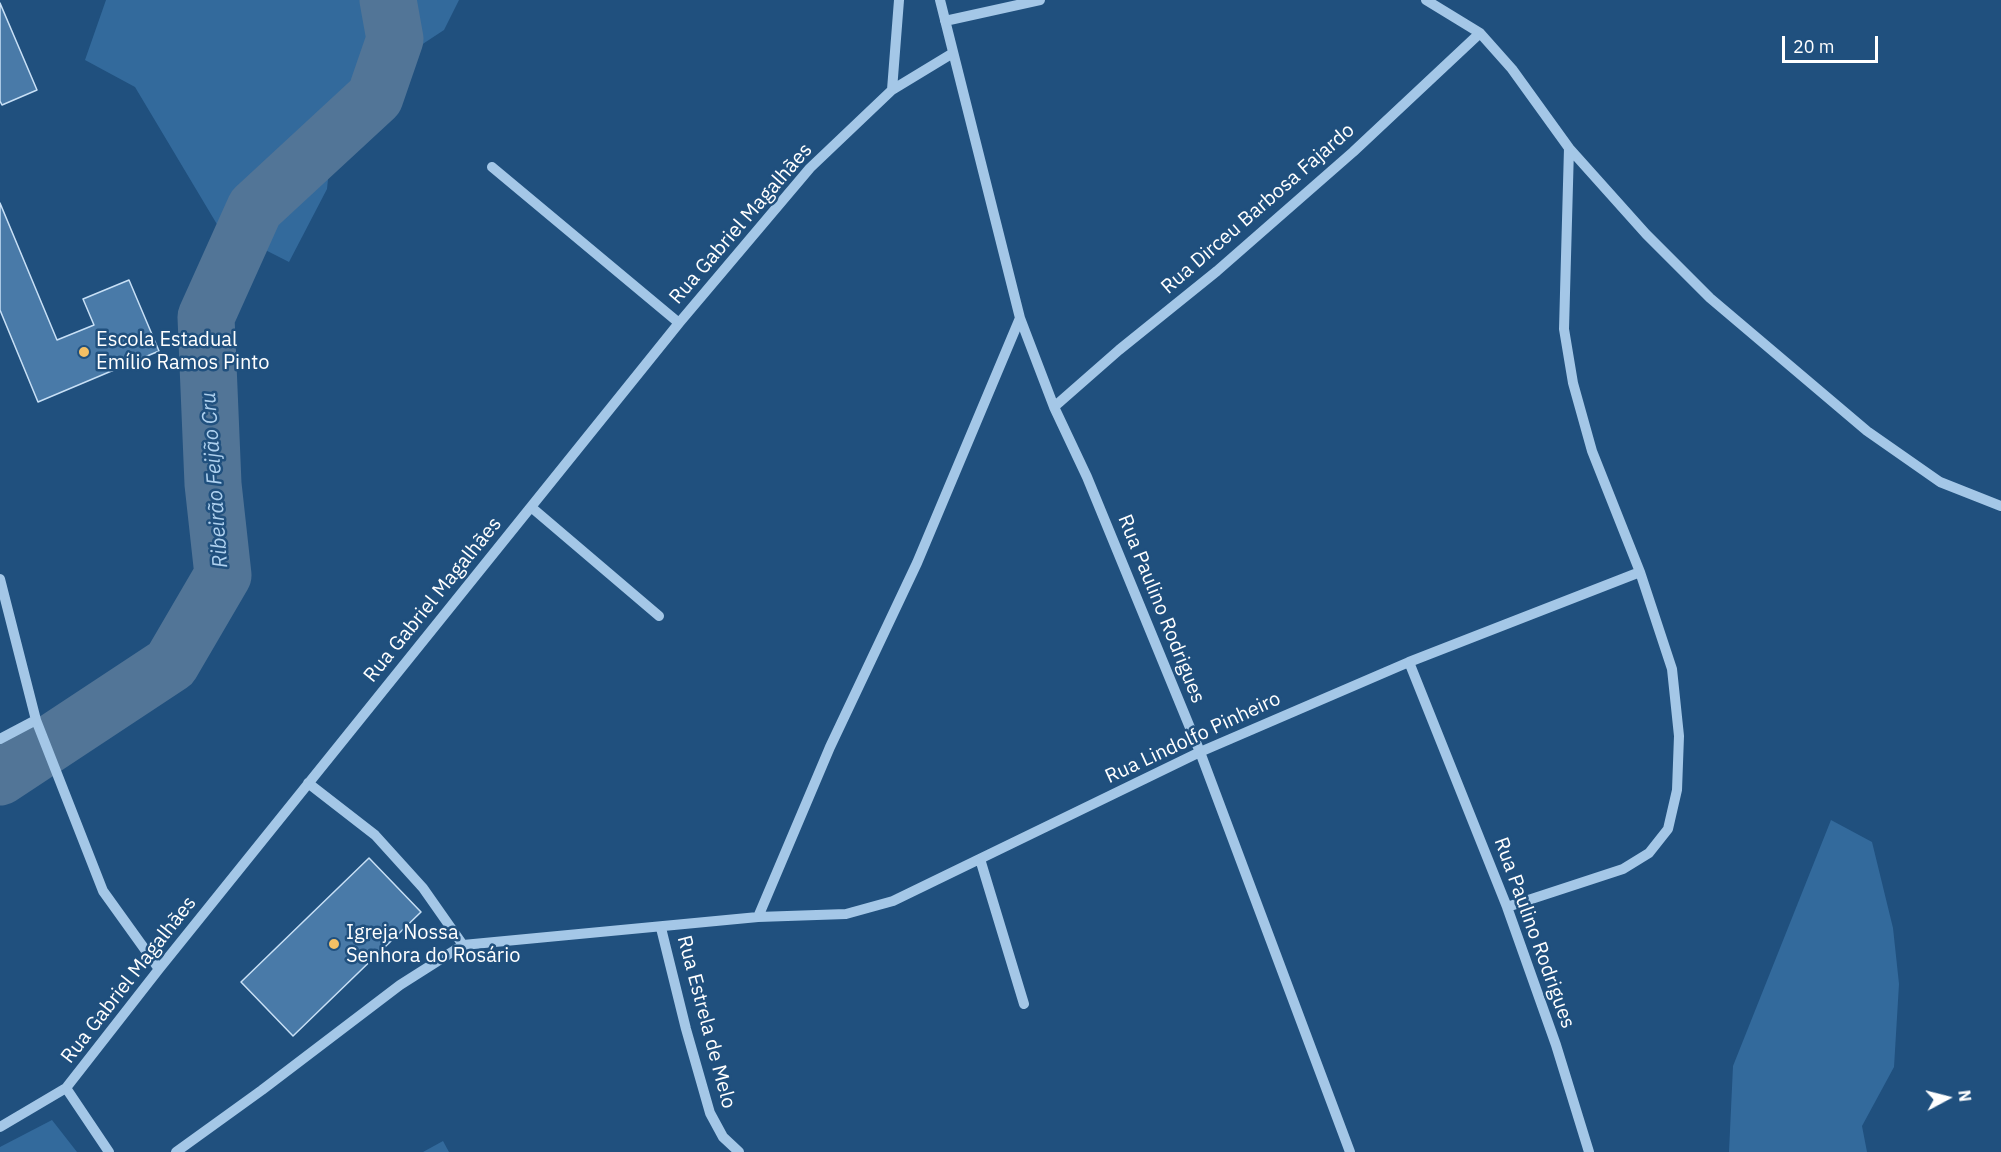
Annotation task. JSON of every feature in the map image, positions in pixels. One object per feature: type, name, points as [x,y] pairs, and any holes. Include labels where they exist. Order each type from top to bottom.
[{"type":"street","points":[[892,90],[899,0]]},
{"type":"street","name":"Rua Paulino Rodrigues","points":[[940,0],[1020,318],[1054,407],[1087,477],[1200,752],[1350,1152]]},
{"type":"street","points":[[945,21],[1040,0]]},
{"type":"street","points":[[1426,0],[1480,33],[1512,69],[1569,148],[1646,234],[1710,298],[1867,431],[1940,482],[2001,506]]},
{"type":"street","name":"Rua Dirceu Barbosa Fajardo","points":[[1054,407],[1119,350],[1243,249],[1353,152],[1480,33]]},
{"type":"street","name":"Rua Gabriel Magalhães","points":[[0,1127],[66,1088],[678,323],[810,168],[892,90],[953,52]]},
{"type":"street","points":[[1507,907],[1623,869],[1649,853],[1668,830],[1677,790],[1679,736],[1672,669],[1640,572],[1592,451],[1573,383],[1564,329],[1569,148]]},
{"type":"street","points":[[492,167],[678,323]]},
{"type":"street","points":[[758,917],[830,747],[917,563],[1020,318]]},
{"type":"street","points":[[531,507],[659,616]]},
{"type":"street","name":"Rua Lindolfo Pinheiro","points":[[463,945],[758,917],[846,914],[893,901],[1200,752],[1409,662],[1640,572]]},
{"type":"street","points":[[0,579],[36,720],[103,891],[159,969]]},
{"type":"street","name":"Rua Paulino Rodrigues","points":[[1409,662],[1507,907],[1556,1045],[1589,1152]]},
{"type":"street","points":[[0,739],[36,720]]},
{"type":"street","points":[[176,1152],[400,985],[463,945],[423,888],[375,835],[308,783]]},
{"type":"street","points":[[980,859],[1024,1004]]},
{"type":"street","name":"Rua Estrela de Melo","points":[[661,928],[710,1113],[723,1137],[739,1152]]},
{"type":"street","points":[[66,1088],[109,1152]]},
{"type":"shaded area","points":[[106,0],[459,0],[444,30],[336,101],[327,189],[289,262],[218,226],[135,87],[85,60]]},
{"type":"shaded area","points":[[1831,820],[1872,842],[1893,928],[1899,984],[1894,1067],[1862,1126],[1867,1152],[1729,1152],[1733,1066]]},
{"type":"shaded area","points":[[52,1120],[77,1152],[0,1152],[0,1147]]},
{"type":"shaded area","points":[[443,1141],[449,1152],[423,1152]]},
{"type":"building","points":[[0,3],[37,90],[2,105],[0,101]]},
{"type":"building","points":[[0,203],[57,340],[94,325],[83,299],[129,280],[159,351],[38,402],[0,310]]},
{"type":"building","name":"Igreja Nossa Senhora do Rosário","points":[[369,858],[421,912],[293,1036],[241,982]]},
{"type":"waterway","name":"Ribeirão Feijão Cru","points":[[0,777],[171,664],[223,575],[213,484],[206,317],[255,208],[375,97],[395,39],[388,0]]},
{"type":"place","name":"Escola Estadual Emílio Ramos Pinto","points":[[84,352]]},
{"type":"place","name":"Igreja Nossa Senhora do Rosário","points":[[334,944]]}]
